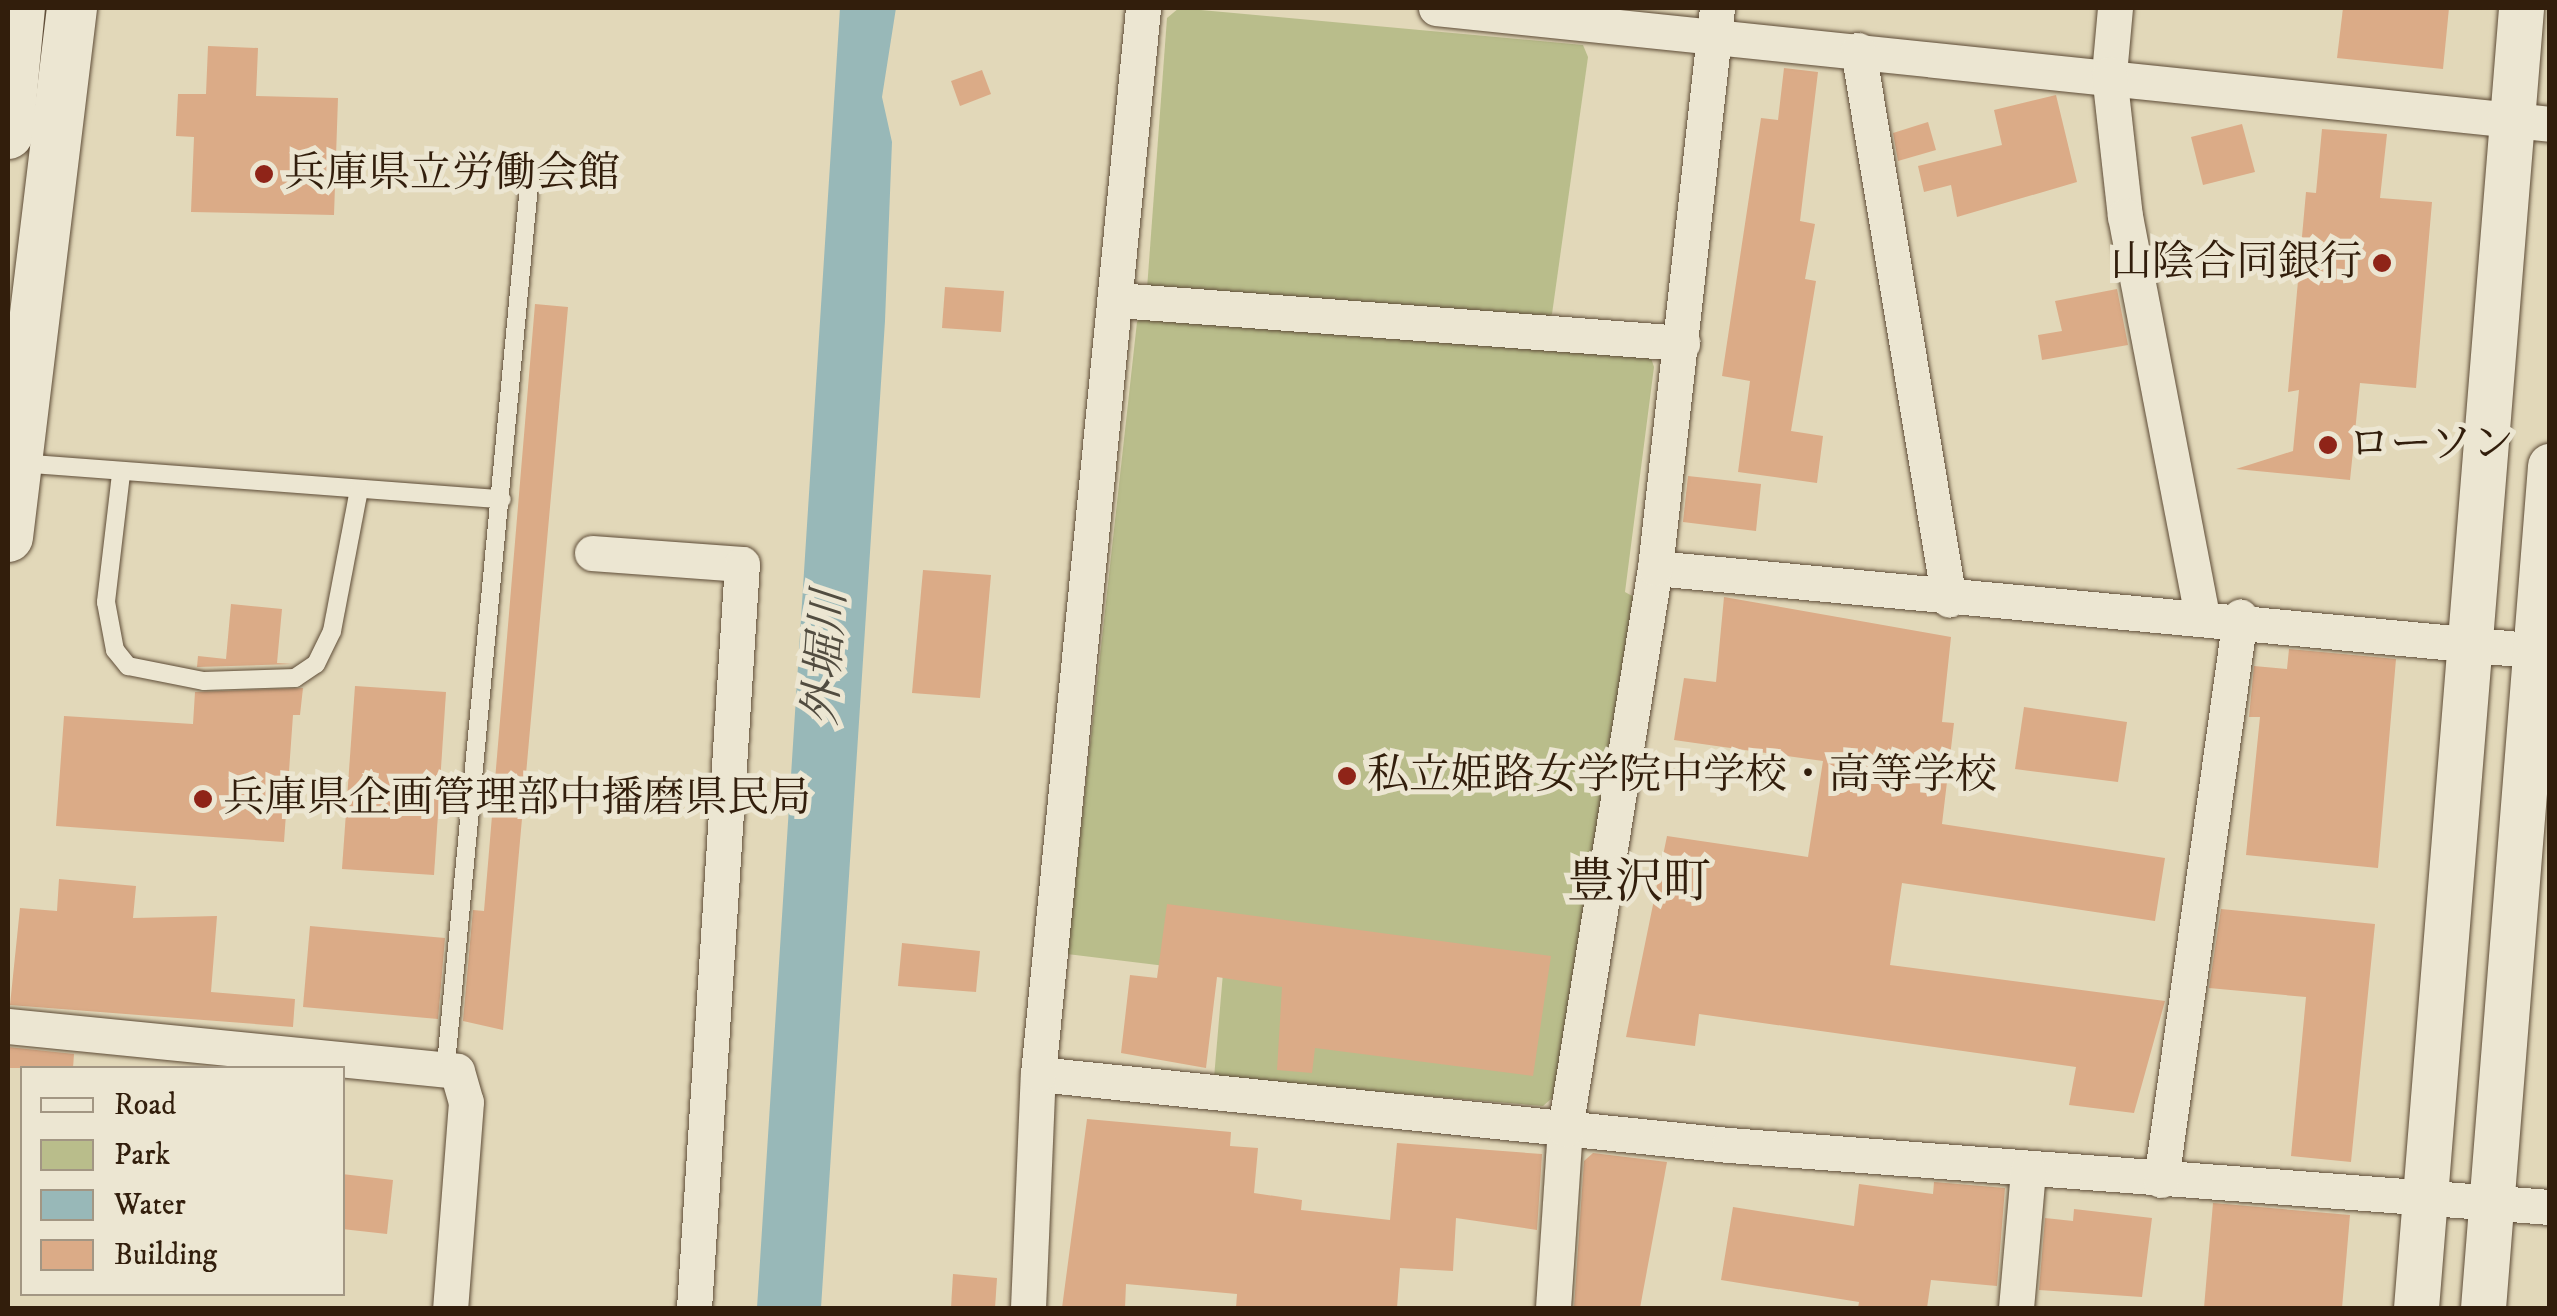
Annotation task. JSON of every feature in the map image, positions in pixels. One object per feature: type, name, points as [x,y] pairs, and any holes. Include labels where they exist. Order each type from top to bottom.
[{"type":"main road","points":[[8,134],[20,8]]},
{"type":"main road","points":[[8,537],[13,463],[72,8]]},
{"type":"street","points":[[1028,1308],[1038,1074],[1143,8]]},
{"type":"street","points":[[1436,8],[1716,22],[1858,50],[2531,121]]},
{"type":"street","points":[[2114,8],[2109,74],[2125,216],[2202,614]]},
{"type":"street","points":[[2416,1308],[2470,645],[2531,121],[2520,8]]},
{"type":"street","points":[[1552,1308],[1565,1130],[1655,568],[1716,22]]},
{"type":"street","points":[[1858,50],[1950,600]]},
{"type":"street","points":[[1117,300],[1682,344]]},
{"type":"street","points":[[2483,1308],[2542,651],[2550,466]]},
{"type":"street","points":[[592,553],[742,564],[694,1308]]},
{"type":"street","points":[[1655,568],[1950,600],[2240,617],[2542,651]]},
{"type":"street","points":[[2161,1180],[2240,617]]},
{"type":"street","points":[[8,1026],[446,1064],[464,1082],[466,1102],[450,1308]]},
{"type":"street","points":[[1038,1074],[1565,1130],[2028,1170],[2550,1208]]},
{"type":"street","points":[[2016,1308],[2028,1170]]},
{"type":"lane","points":[[446,1064],[530,174]]},
{"type":"lane","points":[[13,463],[120,474],[502,498]]},
{"type":"lane","points":[[120,474],[106,602],[115,650],[128,666],[204,681],[262,683],[316,664],[332,631],[359,490]]},
{"type":"green space","points":[[1179,8],[1583,45],[1588,57],[1552,314],[1541,323],[1147,289],[1167,18]]},
{"type":"green space","name":"私立姫路女学院中学校・高等学校","points":[[1146,311],[1649,352],[1654,367],[1625,592],[1634,597],[1560,1091],[1543,1106],[1214,1078],[1223,973],[1067,954],[1137,322]]},
{"type":"water","name":"外堀川","points":[[840,8],[896,8],[882,97],[892,142],[885,321],[821,1308],[757,1308]]},
{"type":"building","points":[[2343,8],[2449,8],[2443,69],[2337,58]]},
{"type":"building","name":"兵庫県立労働会館","points":[[208,46],[258,48],[256,96],[338,98],[334,215],[191,212],[194,137],[176,136],[178,94],[206,94]]},
{"type":"building","points":[[1784,68],[1818,72],[1800,221],[1815,224],[1805,279],[1816,281],[1791,431],[1823,436],[1817,483],[1738,472],[1750,381],[1722,376],[1761,118],[1778,120]]},
{"type":"building","points":[[982,70],[991,94],[960,106],[951,81]]},
{"type":"building","points":[[2056,95],[2077,182],[1957,217],[1951,185],[1924,192],[1918,166],[2002,145],[1994,110]]},
{"type":"building","points":[[1928,122],[1936,150],[1898,161],[1893,133]]},
{"type":"building","points":[[2242,124],[2255,172],[2203,185],[2191,137]]},
{"type":"building","points":[[2322,129],[2387,134],[2380,198],[2432,202],[2416,388],[2360,383],[2350,480],[2236,469],[2293,451],[2299,390],[2288,392],[2306,192],[2316,193]]},
{"type":"building","points":[[945,287],[1004,291],[1001,332],[942,328]]},
{"type":"building","points":[[2117,289],[2128,345],[2042,360],[2038,335],[2062,331],[2055,301]]},
{"type":"building","points":[[535,304],[568,307],[503,1030],[463,1021],[473,910],[484,911]]},
{"type":"building","points":[[1688,476],[1761,484],[1756,531],[1683,522]]},
{"type":"building","points":[[923,570],[991,575],[980,698],[912,693]]},
{"type":"building","points":[[1724,597],[1951,637],[1942,722],[1954,723],[1942,824],[2165,858],[2155,921],[1902,883],[1890,965],[2165,1001],[2134,1113],[2069,1105],[2076,1067],[1699,1014],[1695,1046],[1626,1037],[1667,836],[1808,857],[1823,761],[1674,740],[1684,678],[1716,682]]},
{"type":"building","points":[[231,604],[282,609],[277,663],[293,664],[197,667],[198,656],[226,659]]},
{"type":"building","points":[[2289,649],[2396,659],[2378,868],[2246,855],[2260,717],[2249,717],[2254,666],[2287,669]]},
{"type":"building","points":[[355,686],[446,692],[434,875],[342,869]]},
{"type":"building","points":[[303,688],[300,715],[293,715],[284,842],[56,826],[64,716],[193,724],[195,692]]},
{"type":"building","points":[[2024,707],[2127,722],[2118,782],[2015,769]]},
{"type":"building","points":[[59,879],[136,886],[133,918],[217,916],[211,992],[295,999],[293,1027],[10,1005],[20,908],[57,911]]},
{"type":"building","points":[[1167,904],[1551,956],[1533,1076],[1315,1048],[1312,1073],[1277,1070],[1282,987],[1217,977],[1206,1068],[1121,1053],[1130,975],[1157,978]]},
{"type":"building","points":[[2221,909],[2375,924],[2351,1162],[2291,1156],[2306,997],[2209,988]]},
{"type":"building","points":[[310,926],[445,938],[438,1019],[303,1007]]},
{"type":"building","points":[[902,943],[980,951],[976,992],[898,986]]},
{"type":"building","points":[[8,1047],[74,1054],[73,1066],[8,1068]]},
{"type":"building","points":[[1087,1119],[1231,1132],[1230,1146],[1258,1148],[1254,1193],[1302,1200],[1301,1210],[1390,1220],[1397,1143],[1542,1154],[1537,1230],[1456,1218],[1453,1271],[1400,1268],[1397,1308],[1236,1308],[1237,1294],[1126,1284],[1125,1308],[1062,1308]]},
{"type":"building","points":[[1593,1153],[1667,1162],[1640,1308],[1574,1308],[1584,1161]]},
{"type":"building","points":[[345,1174],[393,1180],[387,1234],[345,1229]]},
{"type":"building","points":[[1934,1182],[2005,1188],[1997,1286],[1931,1280],[1927,1308],[1858,1308],[1859,1302],[1721,1280],[1733,1207],[1854,1226],[1859,1184],[1933,1194]]},
{"type":"building","points":[[2213,1203],[2350,1215],[2342,1308],[2204,1308]]},
{"type":"building","points":[[2074,1209],[2152,1218],[2142,1297],[2039,1290],[2045,1218],[2073,1221]]},
{"type":"building","points":[[953,1274],[997,1278],[995,1308],[951,1308]]},
{"type":"place","name":"兵庫県立労働会館","points":[[264,174]]},
{"type":"place","name":"山陰合同銀行","points":[[2382,263]]},
{"type":"place","name":"ローソン","points":[[2328,445]]},
{"type":"place","name":"私立姫路女学院中学校・高等学校","points":[[1347,776]]},
{"type":"place","name":"兵庫県企画管理部中播磨県民局","points":[[203,799]]},
{"type":"district","name":"豊沢町","points":[[1639,884]]}]
